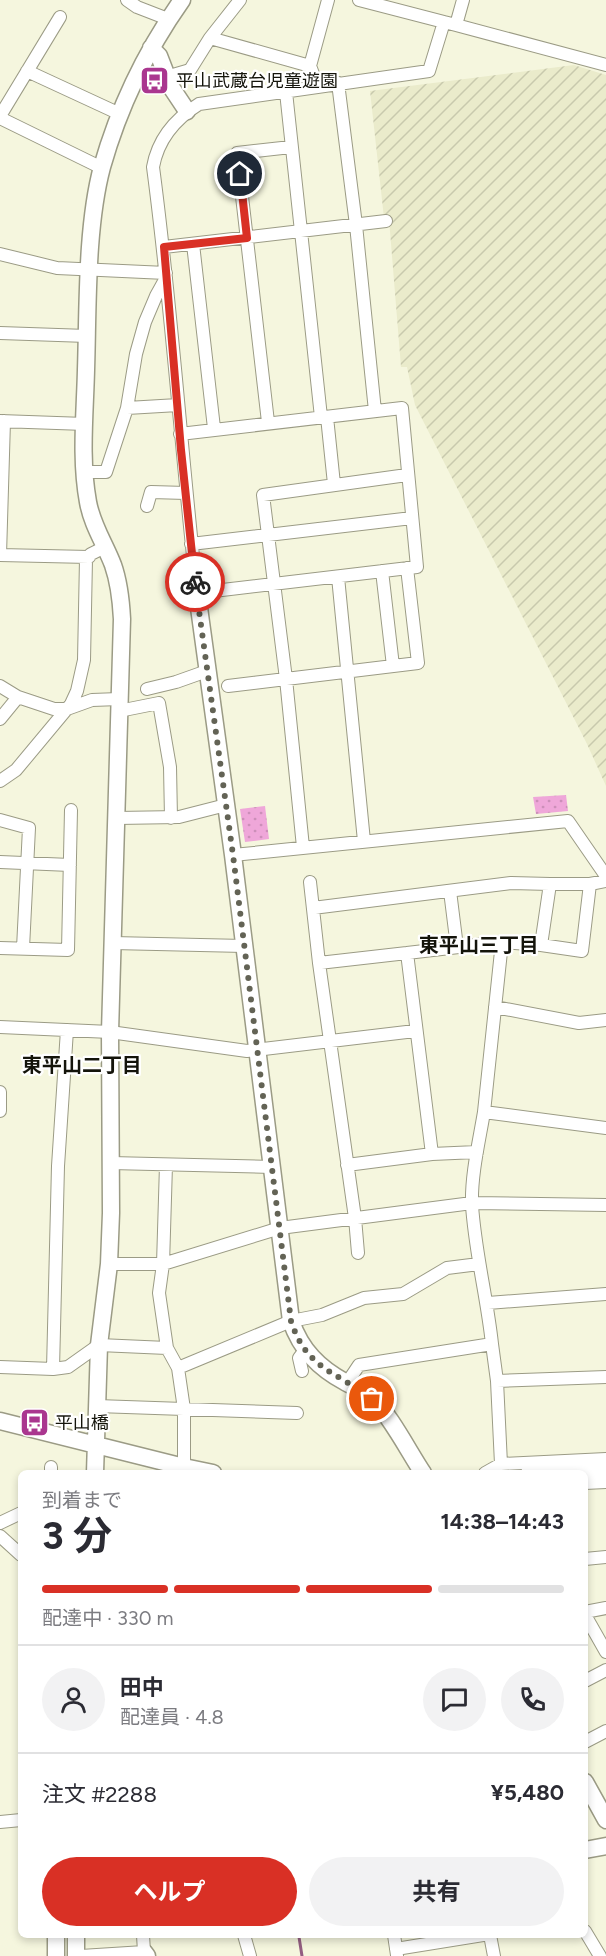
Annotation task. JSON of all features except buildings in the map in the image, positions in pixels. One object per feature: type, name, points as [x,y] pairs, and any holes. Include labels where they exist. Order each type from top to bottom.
[{"type":"street","points":[[127,0],[137,7],[168,19]]},
{"type":"street","points":[[95,1470],[99,1345],[109,1264],[110,1032],[121,599],[113,566],[95,527],[88,503],[85,472],[90,270],[93,222],[102,168],[120,114],[151,48],[182,0]]},
{"type":"street","points":[[166,77],[190,70],[210,38],[240,0]]},
{"type":"street","points":[[318,87],[310,66],[328,0]]},
{"type":"street","points":[[359,0],[606,65]]},
{"type":"street","points":[[421,1470],[380,1407],[363,1391],[327,1371],[305,1350],[295,1334],[291,1321],[233,855],[191,544],[164,247],[153,167],[158,149],[165,136],[187,111],[207,101],[429,71],[463,0]]},
{"type":"street","points":[[60,17],[0,117],[102,168]]},
{"type":"street","points":[[210,38],[310,66]]},
{"type":"street","points":[[151,48],[162,62],[166,77],[187,111]]},
{"type":"street","points":[[27,71],[120,114]]},
{"type":"street","points":[[338,83],[356,225],[375,411]]},
{"type":"street","points":[[286,92],[334,484]]},
{"type":"street","points":[[268,422],[237,153],[291,147]]},
{"type":"street","points":[[164,247],[386,221]]},
{"type":"street","points":[[193,244],[214,428]]},
{"type":"street","points":[[0,254],[57,268],[166,276]]},
{"type":"street","points":[[85,472],[106,472],[127,408],[136,354],[145,322],[166,276]]},
{"type":"street","points":[[0,333],[87,336]]},
{"type":"street","points":[[127,408],[178,405]]},
{"type":"street","points":[[180,434],[214,428],[402,408],[417,567],[197,593]]},
{"type":"street","points":[[85,424],[2,421],[0,555],[89,557]]},
{"type":"street","points":[[303,847],[286,678],[263,495],[407,475]]},
{"type":"street","points":[[147,506],[151,492],[186,493]]},
{"type":"street","points":[[191,544],[412,518]]},
{"type":"street","points":[[0,781],[15,770],[67,709],[77,691],[84,660],[86,559],[105,547]]},
{"type":"street","points":[[228,686],[418,663],[407,568]]},
{"type":"street","points":[[382,571],[393,666]]},
{"type":"street","points":[[338,577],[364,841]]},
{"type":"street","points":[[147,689],[207,671]]},
{"type":"street","points":[[0,686],[18,697],[42,706],[67,709],[92,700],[119,705],[159,703],[170,767],[171,818]]},
{"type":"street","points":[[0,719],[18,697]]},
{"type":"street","points":[[117,818],[171,818],[226,805]]},
{"type":"street","points":[[0,948],[68,950],[71,810]]},
{"type":"street","points":[[0,820],[29,828],[23,948]]},
{"type":"street","points":[[233,855],[568,821],[606,876]]},
{"type":"street","points":[[0,862],[70,865]]},
{"type":"street","points":[[313,908],[512,883],[590,884],[606,881]]},
{"type":"street","points":[[310,882],[358,1252]]},
{"type":"street","points":[[541,945],[550,884]]},
{"type":"street","points":[[319,963],[502,942],[582,951],[590,884]]},
{"type":"street","points":[[450,891],[457,947]]},
{"type":"street","points":[[501,1464],[497,1381],[472,1203],[502,942]]},
{"type":"street","points":[[113,943],[244,946]]},
{"type":"street","points":[[407,953],[432,1154]]},
{"type":"street","points":[[495,1007],[579,1023],[606,1020]]},
{"type":"street","points":[[0,1027],[110,1032],[257,1051],[415,1031]]},
{"type":"street","points":[[53,1369],[58,1166],[67,1030]]},
{"type":"street","points":[[0,1092],[0,1111]]},
{"type":"street","points":[[484,1112],[606,1128]]},
{"type":"street","points":[[347,1165],[432,1154],[477,1152]]},
{"type":"street","points":[[111,1163],[272,1167]]},
{"type":"street","points":[[166,1165],[163,1264],[159,1293],[167,1348],[178,1368],[184,1409],[184,1467]]},
{"type":"street","points":[[109,1264],[163,1264],[280,1228],[472,1203],[606,1205]]},
{"type":"street","points":[[178,1368],[291,1321],[322,1315],[364,1298],[403,1294],[447,1268],[479,1264]]},
{"type":"street","points":[[488,1304],[606,1294]]},
{"type":"street","points":[[346,1383],[359,1365],[492,1344]]},
{"type":"street","points":[[0,1367],[53,1369],[68,1367],[99,1345],[167,1348]]},
{"type":"street","points":[[302,1371],[299,1358],[305,1350]]},
{"type":"street","points":[[497,1381],[606,1377]]},
{"type":"street","points":[[97,1406],[297,1413]]},
{"type":"street","points":[[0,1421],[198,1470]]},
{"type":"street","points":[[490,1470],[501,1464],[606,1459]]},
{"type":"street","points":[[588,1475],[606,1470]]},
{"type":"street","points":[[588,1478],[606,1482]]},
{"type":"street","points":[[0,1523],[18,1514]]},
{"type":"street","points":[[0,1536],[18,1552]]},
{"type":"street","points":[[588,1559],[606,1557]]},
{"type":"street","points":[[588,1619],[606,1608]]},
{"type":"street","points":[[588,1623],[606,1652]]},
{"type":"street","points":[[588,1679],[606,1670]]},
{"type":"street","points":[[588,1740],[606,1731]]},
{"type":"street","points":[[588,1787],[606,1820]]},
{"type":"street","points":[[0,1822],[18,1820]]},
{"type":"street","points":[[588,1849],[606,1846]]},
{"type":"street","points":[[588,1936],[600,1956]]},
{"type":"street","points":[[56,1938],[56,1956]]},
{"type":"street","points":[[76,1938],[76,1956]]},
{"type":"street","points":[[245,1938],[250,1956]]},
{"type":"street","points":[[394,1938],[397,1953],[469,1938]]},
{"type":"street","points":[[491,1938],[494,1956]]},
{"type":"street","points":[[81,1956],[144,1948]]},
{"type":"shaded area","points":[[574,65],[606,75],[606,786],[587,744],[415,405],[407,367],[401,367],[389,219],[384,218],[370,91]]},
{"type":"shaded area","points":[[566,795],[568,811],[536,814],[533,797]]},
{"type":"shaded area","points":[[265,806],[269,839],[245,842],[240,809]]},
{"type":"waterway","points":[[299,1938],[302,1956]]},
{"type":"way so far","points":[[195,582],[233,855],[291,1321],[295,1334],[316,1363],[363,1391],[372,1399]]},
{"type":"place","name":"平山武蔵台児童遊園","points":[[155,81]]},
{"type":"place","name":"平山橋","points":[[34,1423]]},
{"type":"district","name":"東平山三丁目","points":[[479,945]]},
{"type":"district","name":"東平山二丁目","points":[[82,1065]]},
{"type":"route","points":[[195,582],[164,247],[247,238],[240,174]]}]
